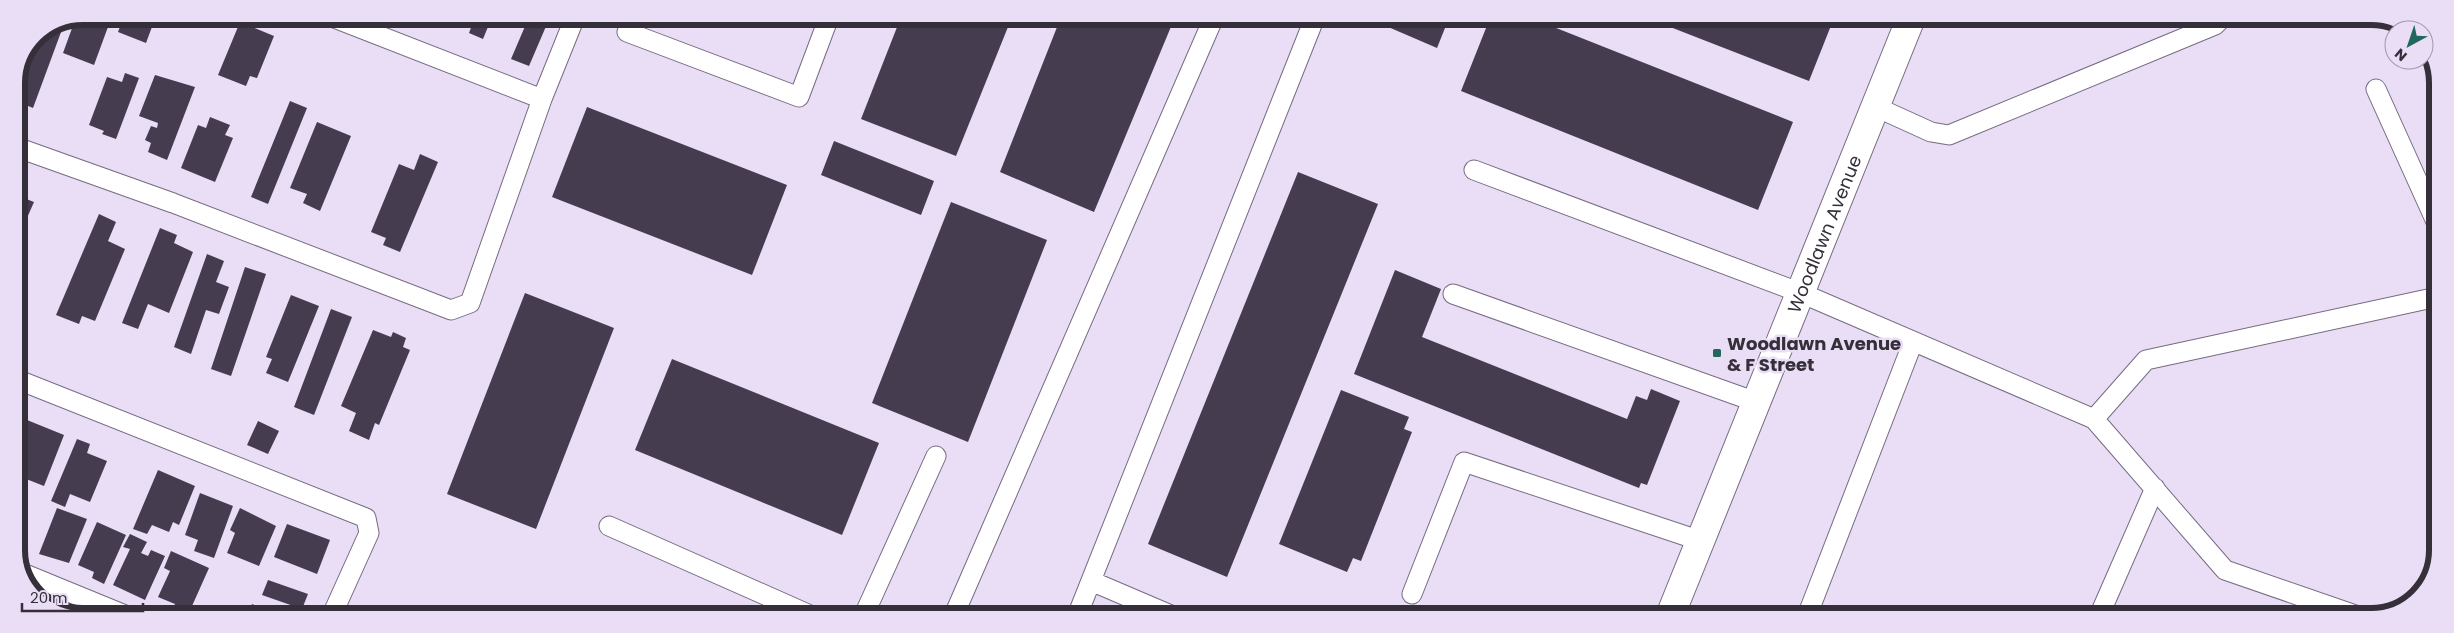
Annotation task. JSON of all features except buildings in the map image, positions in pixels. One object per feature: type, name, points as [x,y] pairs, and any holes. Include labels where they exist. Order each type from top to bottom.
[{"type":"street","name":"Woodlawn Avenue","points":[[1673,608],[1908,25]]},
{"type":"lane","points":[[352,25],[542,99]]},
{"type":"lane","points":[[25,150],[173,203],[451,310],[470,303],[542,99],[572,25]]},
{"type":"lane","points":[[627,32],[799,97],[826,25]]},
{"type":"lane","points":[[957,608],[1211,25]]},
{"type":"lane","points":[[1080,608],[1312,25]]},
{"type":"lane","points":[[1876,106],[1931,132],[1949,134],[2214,25]]},
{"type":"lane","points":[[2376,89],[2429,206]]},
{"type":"lane","points":[[1474,170],[1801,293],[2094,419],[2226,570],[2335,608]]},
{"type":"lane","points":[[1453,294],[1756,402]]},
{"type":"lane","points":[[2094,419],[2146,360],[2429,298]]},
{"type":"lane","points":[[1810,608],[1913,342]]},
{"type":"lane","points":[[25,383],[366,518],[369,533],[335,608]]},
{"type":"lane","points":[[867,608],[936,456]]},
{"type":"lane","points":[[1412,594],[1464,462],[1700,541]]},
{"type":"lane","points":[[2102,608],[2155,488]]},
{"type":"lane","points":[[609,526],[794,608]]},
{"type":"lane","points":[[32,577],[108,608]]},
{"type":"lane","points":[[1091,581],[1154,608]]},
{"type":"place","name":"Woodlawn Avenue & F Street","points":[[1717,353]]}]
